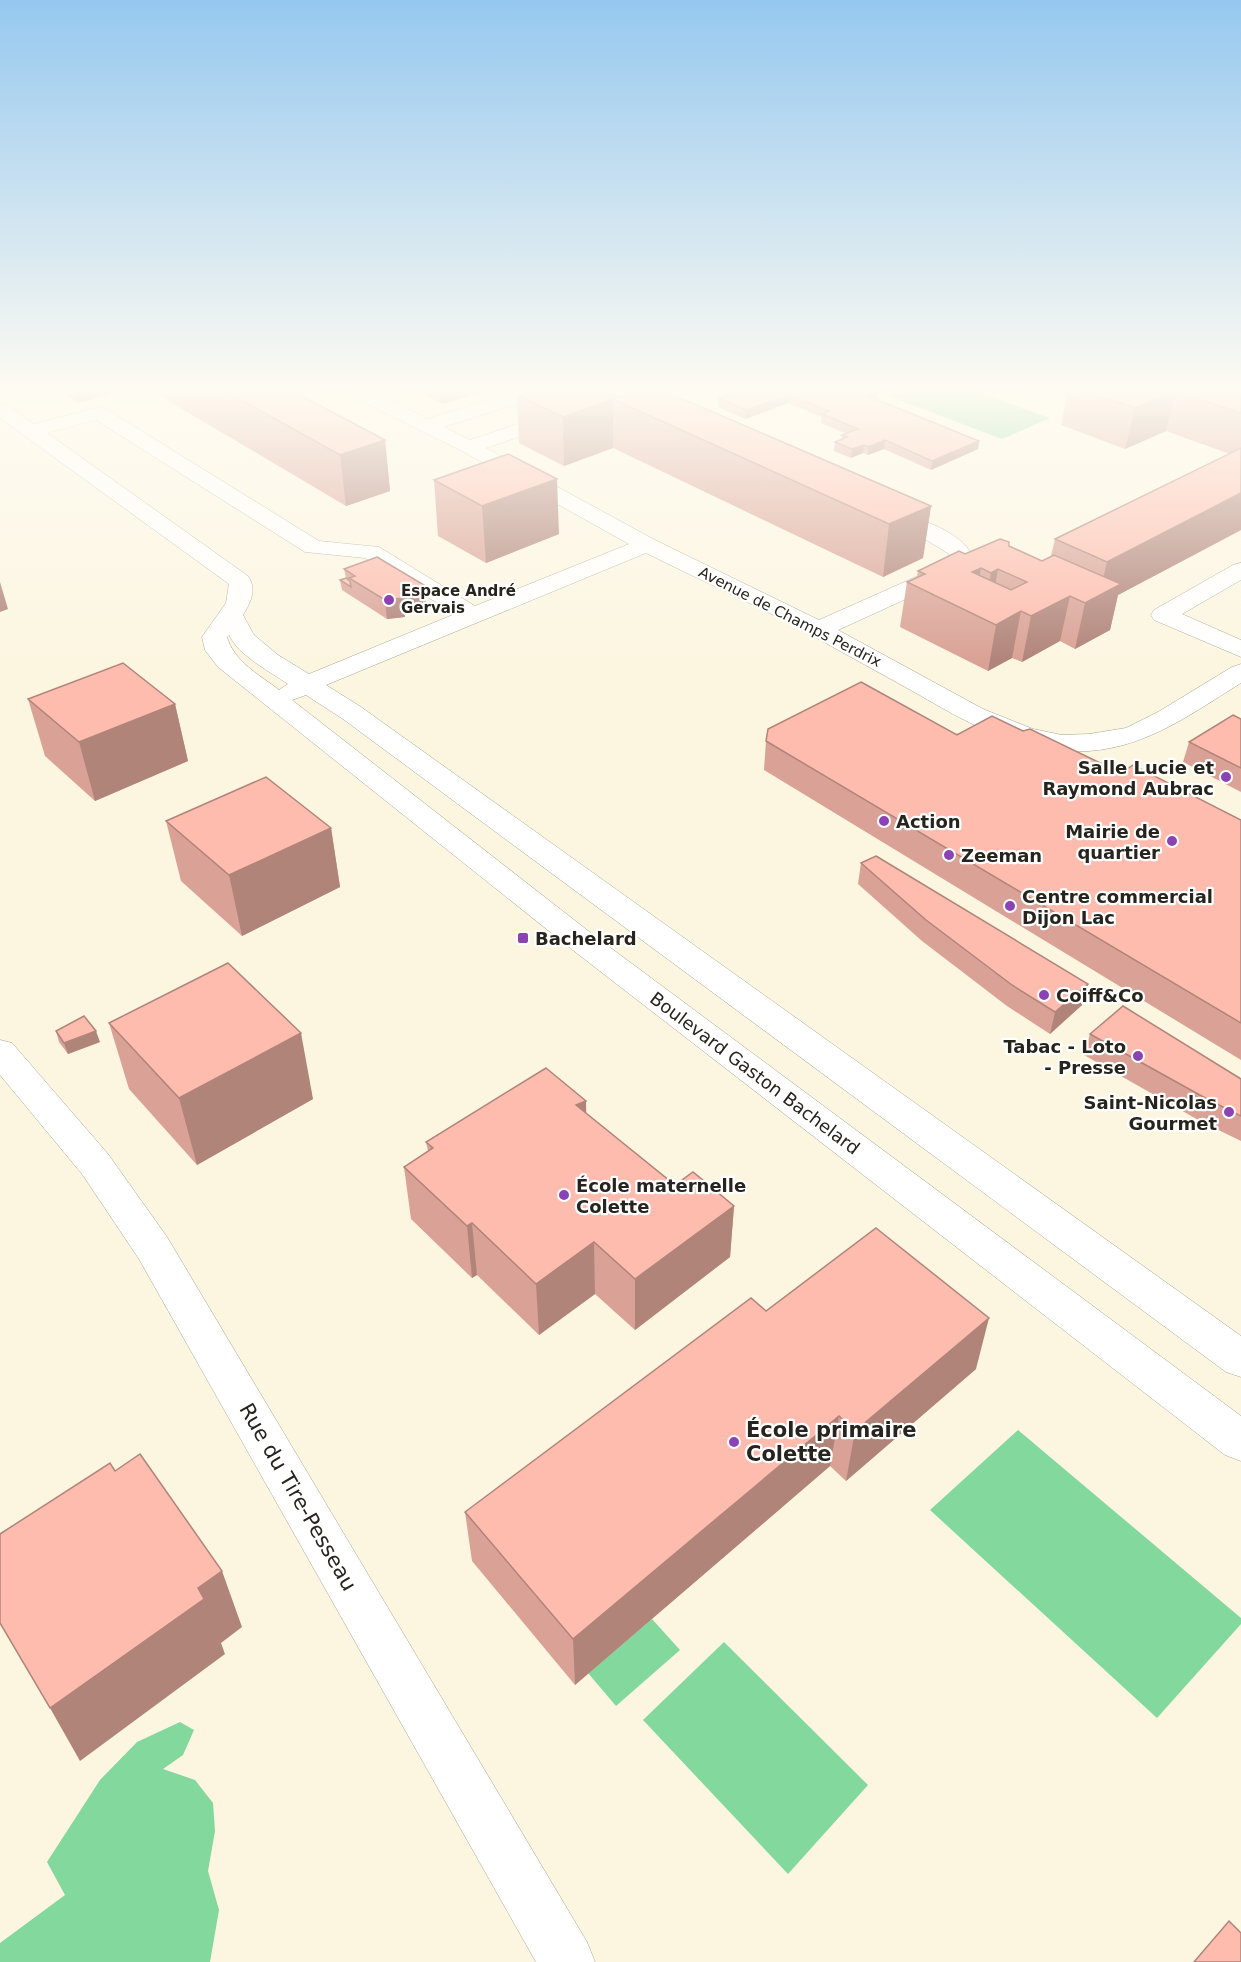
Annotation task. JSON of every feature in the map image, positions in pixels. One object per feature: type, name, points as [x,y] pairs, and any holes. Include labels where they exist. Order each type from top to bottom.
[{"type":"street","name":"Boulevard Gaston Bachelard","points":[[98,479],[236,577],[242,586],[240,598],[214,637],[218,650],[227,662],[585,944],[1241,1441]]},
{"type":"street","points":[[205,479],[313,547],[371,552],[473,615]]},
{"type":"street","name":"Avenue de Champs Perdrix","points":[[526,479],[647,546],[819,629],[974,715],[1026,736],[1062,743],[1089,742],[1133,735],[1167,718],[1241,672]]},
{"type":"street","points":[[819,629],[955,568],[961,562],[962,556],[958,549],[949,542],[869,506]]},
{"type":"street","points":[[274,699],[307,683],[647,546]]},
{"type":"street","points":[[1241,570],[1163,615],[1241,650]]},
{"type":"street","points":[[231,614],[243,639],[269,660],[361,720],[1241,1359]]},
{"type":"street","name":"Rue du Tire-Pesseau","points":[[0,1052],[95,1164],[153,1248],[567,1962]]},
{"type":"green space","points":[[1018,1430],[1241,1618],[1241,1624],[1157,1718],[930,1510]]},
{"type":"green space","points":[[652,1619],[680,1650],[616,1706],[588,1673]]},
{"type":"green space","points":[[724,1642],[868,1785],[788,1874],[643,1720]]},
{"type":"green space","points":[[180,1722],[194,1730],[183,1755],[163,1769],[195,1780],[213,1803],[215,1831],[208,1871],[219,1910],[210,1962],[0,1962],[0,1943],[65,1895],[47,1862],[100,1780],[137,1742]]},
{"type":"building","points":[[438,479],[557,479],[482,506],[434,480]]},
{"type":"building","points":[[789,479],[867,479],[931,506],[889,524]]},
{"type":"building","points":[[1179,479],[1241,479],[1241,493],[1107,562],[1055,539]]},
{"type":"building","points":[[1000,539],[1009,542],[1009,546],[1042,561],[1054,555],[1121,584],[1085,603],[1070,596],[1031,616],[1021,611],[996,625],[907,582],[925,574],[918,571],[959,551],[965,554]],"holes":[[[981,568],[991,573],[998,569],[1027,582],[1011,590],[972,572]]]},
{"type":"building","points":[[377,557],[424,585],[402,593],[403,598],[385,600],[349,578],[355,576],[344,569]]},
{"type":"building","points":[[346,578],[350,581],[351,587],[340,580]]},
{"type":"building","points":[[123,663],[175,704],[79,742],[28,699]]},
{"type":"building","points":[[861,682],[957,735],[992,716],[1023,731],[1030,729],[1121,773],[1133,765],[1241,820],[1241,1023],[766,741],[768,729]]},
{"type":"building","points":[[1233,715],[1241,719],[1241,768],[1189,742]]},
{"type":"building","points":[[266,777],[331,828],[229,875],[166,821]]},
{"type":"building","points":[[876,856],[1088,984],[1055,1012],[1012,985],[926,920],[861,863]]},
{"type":"building","points":[[228,963],[301,1033],[179,1098],[109,1023]]},
{"type":"building","points":[[1123,1006],[1241,1079],[1241,1116],[1090,1034]]},
{"type":"building","points":[[84,1016],[96,1031],[64,1043],[56,1031]]},
{"type":"building","points":[[546,1068],[586,1101],[576,1105],[675,1185],[693,1172],[734,1206],[635,1279],[594,1242],[536,1284],[472,1223],[467,1226],[404,1167],[433,1148],[426,1142]]},
{"type":"building","points":[[876,1228],[989,1318],[855,1431],[839,1416],[573,1639],[465,1512],[751,1298],[766,1311]]},
{"type":"building","points":[[140,1454],[222,1571],[198,1588],[204,1599],[50,1708],[0,1623],[0,1534],[110,1463],[115,1471]]},
{"type":"building","points":[[1229,1921],[1241,1933],[1241,1962],[1194,1962]]},
{"type":"place","name":"Espace André Gervais","points":[[389,600]]},
{"type":"place","name":"Salle Lucie et Raymond Aubrac","points":[[1226,777]]},
{"type":"place","name":"Action","points":[[884,821]]},
{"type":"place","name":"Mairie de quartier","points":[[1172,841]]},
{"type":"place","name":"Zeeman","points":[[949,855]]},
{"type":"place","name":"Centre commercial Dijon Lac","points":[[1010,906]]},
{"type":"place","name":"Bachelard","points":[[523,938]]},
{"type":"place","name":"Coiff&Co","points":[[1044,995]]},
{"type":"place","name":"Tabac - Loto - Presse","points":[[1138,1056]]},
{"type":"place","name":"Saint-Nicolas Gourmet","points":[[1229,1112]]},
{"type":"place","name":"École maternelle Colette","points":[[564,1195]]},
{"type":"place","name":"École primaire Colette","points":[[734,1442]]}]
